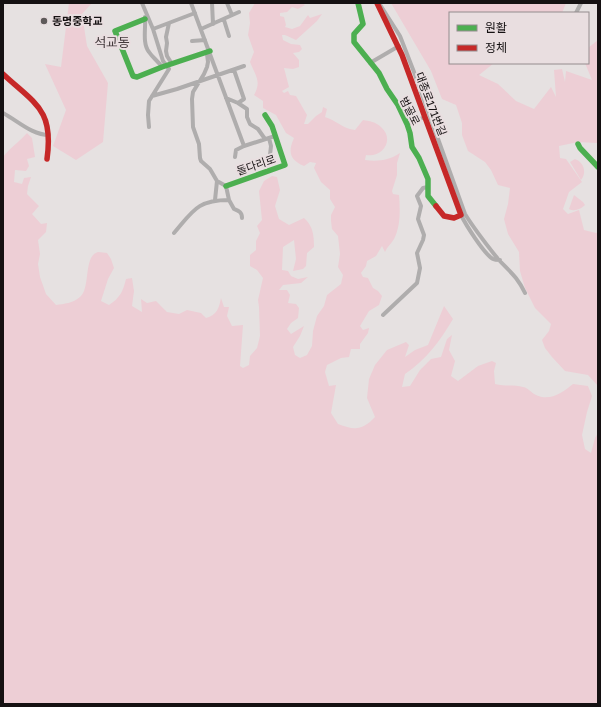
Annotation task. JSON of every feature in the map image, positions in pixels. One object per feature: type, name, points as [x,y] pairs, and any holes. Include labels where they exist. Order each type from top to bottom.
[{"type":"street","points":[[142,3],[153,29],[164,62],[167,66]]},
{"type":"street","name":"돌다리로","points":[[191,3],[244,146]]},
{"type":"street","points":[[212,3],[213,24]]},
{"type":"street","points":[[227,3],[232,15]]},
{"type":"street","name":"범골로","points":[[358,3],[363,24],[354,35],[353,39],[359,49],[381,76],[408,124],[412,147],[419,158],[428,179],[427,192],[429,199],[444,216],[454,218],[463,214]]},
{"type":"street","name":"대종로171번길","points":[[378,3],[401,45],[425,117],[466,225],[481,246],[493,258],[500,260],[519,280],[525,292]]},
{"type":"street","points":[[576,12],[581,3]]},
{"type":"street","points":[[144,10],[145,41],[148,52],[167,66]]},
{"type":"street","points":[[201,29],[239,12]]},
{"type":"street","points":[[153,29],[195,13]]},
{"type":"street","points":[[145,19],[115,31],[133,76],[137,77],[210,52]]},
{"type":"street","points":[[224,20],[229,36]]},
{"type":"street","points":[[149,127],[147,107],[169,69],[167,66],[166,37],[169,24]]},
{"type":"street","points":[[192,41],[205,40]]},
{"type":"street","points":[[370,63],[401,45],[463,214]]},
{"type":"street","points":[[210,52],[207,54],[207,67],[193,92],[193,127],[199,144],[200,158],[210,169],[217,181],[226,186],[233,211],[239,211],[242,218]]},
{"type":"street","points":[[152,96],[244,66]]},
{"type":"street","points":[[226,98],[238,103],[244,99],[234,70]]},
{"type":"street","points":[[3,74],[27,96],[46,117],[49,135],[47,159]]},
{"type":"street","name":"돌다리로","points":[[226,186],[285,165],[269,138],[250,124],[247,117],[247,109],[238,103]]},
{"type":"street","points":[[3,114],[35,132],[42,135],[49,135]]},
{"type":"street","name":"돌다리로","points":[[265,115],[272,126],[269,138],[271,146],[270,155]]},
{"type":"street","points":[[408,124],[425,117]]},
{"type":"street","name":"돌다리로","points":[[235,157],[236,150],[269,138]]},
{"type":"street","points":[[578,144],[598,167]]},
{"type":"street","points":[[215,200],[217,181]]},
{"type":"street","points":[[384,316],[417,283],[420,268],[417,252],[424,235],[418,219],[421,206],[417,196],[423,188],[428,187]]},
{"type":"street","points":[[174,233],[197,206],[215,200],[229,200]]},
{"type":"shaded area","points":[[69,3],[92,3],[82,14],[87,46],[108,83],[103,142],[76,160],[53,146],[66,110],[45,64],[61,67]]},
{"type":"shaded area","points":[[255,3],[302,3],[305,5],[298,9],[292,7],[287,12],[280,13],[280,16],[284,17],[285,27],[292,29],[300,26],[308,15],[310,18],[322,14],[317,21],[296,40],[282,35],[283,40],[291,44],[300,45],[302,49],[299,52],[293,53],[299,60],[299,67],[293,69],[284,68],[289,87],[282,91],[284,93],[288,91],[290,95],[296,96],[307,115],[304,124],[308,124],[322,112],[323,107],[327,109],[325,117],[347,128],[355,130],[363,120],[377,124],[385,132],[387,142],[385,147],[377,154],[366,155],[365,160],[384,160],[400,153],[397,163],[397,175],[392,191],[393,194],[399,195],[400,217],[398,228],[394,239],[385,252],[382,246],[376,256],[367,261],[366,266],[361,273],[363,277],[368,278],[373,288],[382,296],[379,305],[369,311],[360,326],[363,330],[369,328],[368,333],[360,344],[360,349],[351,349],[349,357],[341,358],[327,365],[325,372],[329,386],[336,385],[331,413],[338,424],[358,428],[366,425],[375,417],[367,398],[369,379],[375,365],[387,350],[406,342],[409,345],[405,357],[415,350],[428,345],[444,306],[453,319],[432,350],[420,363],[405,374],[402,387],[410,386],[420,370],[431,359],[441,357],[447,339],[452,335],[449,350],[455,361],[451,376],[458,381],[478,366],[492,361],[496,363],[494,371],[495,384],[525,388],[541,397],[551,397],[556,395],[573,384],[588,386],[592,396],[582,435],[585,449],[591,453],[598,433],[598,704],[3,704],[3,157],[27,133],[32,138],[35,157],[27,159],[29,166],[26,171],[15,170],[14,182],[22,184],[24,178],[31,177],[27,194],[39,206],[32,214],[41,224],[47,223],[46,232],[38,240],[40,254],[38,264],[40,277],[46,294],[56,305],[71,302],[80,297],[85,287],[90,259],[98,252],[107,253],[114,268],[108,279],[101,301],[109,305],[116,300],[124,287],[126,279],[132,278],[134,291],[132,306],[142,312],[141,299],[147,303],[156,301],[167,312],[179,314],[187,310],[201,313],[206,318],[210,317],[217,311],[221,298],[224,307],[229,307],[227,316],[232,326],[243,325],[240,366],[243,368],[249,365],[250,356],[257,348],[260,336],[258,300],[263,278],[257,270],[250,266],[250,255],[256,250],[256,241],[260,233],[257,226],[262,220],[259,191],[264,181],[272,176],[277,177],[280,190],[275,206],[279,219],[289,225],[304,218],[309,224],[313,235],[314,247],[307,253],[306,266],[303,269],[293,271],[296,259],[294,240],[283,247],[282,270],[288,271],[291,276],[298,279],[308,277],[301,283],[283,285],[279,290],[287,290],[290,295],[288,303],[296,304],[299,308],[298,318],[291,323],[287,329],[291,334],[304,326],[293,347],[295,355],[300,358],[307,355],[312,346],[313,331],[317,316],[324,306],[327,295],[341,284],[343,275],[338,267],[340,254],[338,236],[332,229],[331,221],[331,215],[335,207],[330,199],[330,190],[321,182],[314,168],[316,163],[310,162],[304,166],[295,161],[291,155],[291,147],[294,138],[286,133],[276,115],[263,108],[263,101],[254,95],[258,82],[250,62],[254,52],[248,35],[250,23],[249,13]]},
{"type":"shaded area","points":[[391,3],[566,3],[562,12],[449,12],[449,64],[493,64],[479,75],[498,84],[516,101],[534,109],[551,87],[556,97],[554,70],[562,69],[565,82],[566,71],[592,80],[585,64],[589,64],[589,47],[598,40],[598,145],[597,143],[578,142],[559,146],[560,158],[566,159],[582,182],[569,192],[563,209],[568,214],[579,210],[584,230],[596,233],[598,232],[598,386],[588,375],[565,371],[545,348],[542,340],[549,331],[551,324],[535,308],[525,288],[520,271],[519,252],[508,234],[504,219],[510,188],[498,185],[491,170],[485,162],[468,151],[462,135],[462,123],[456,105],[442,99],[431,71]]},
{"type":"shaded area","points":[[575,159],[581,163],[584,168],[584,174],[581,180],[570,162]]},
{"type":"shaded area","points":[[574,195],[585,205],[579,209],[573,210],[569,209]]},
{"type":"traffic: fast","points":[[358,3],[363,24],[354,34],[354,42],[379,73],[387,89],[398,105],[407,124],[412,147],[419,158],[428,179],[428,196],[436,206]]},
{"type":"traffic: fast","points":[[145,19],[115,31],[133,76],[137,77],[210,51]]},
{"type":"traffic: fast","points":[[226,186],[285,165],[272,126],[265,115]]},
{"type":"traffic: fast","points":[[578,144],[598,167]]},
{"type":"traffic: jam","points":[[377,3],[402,55],[461,215],[454,218],[444,216],[436,206]]},
{"type":"traffic: jam","points":[[3,74],[33,101],[45,118],[48,129],[47,159]]},
{"type":"place","name":"동명중학교","points":[[44,21]]},
{"type":"district","name":"석교동","points":[[112,42]]}]
